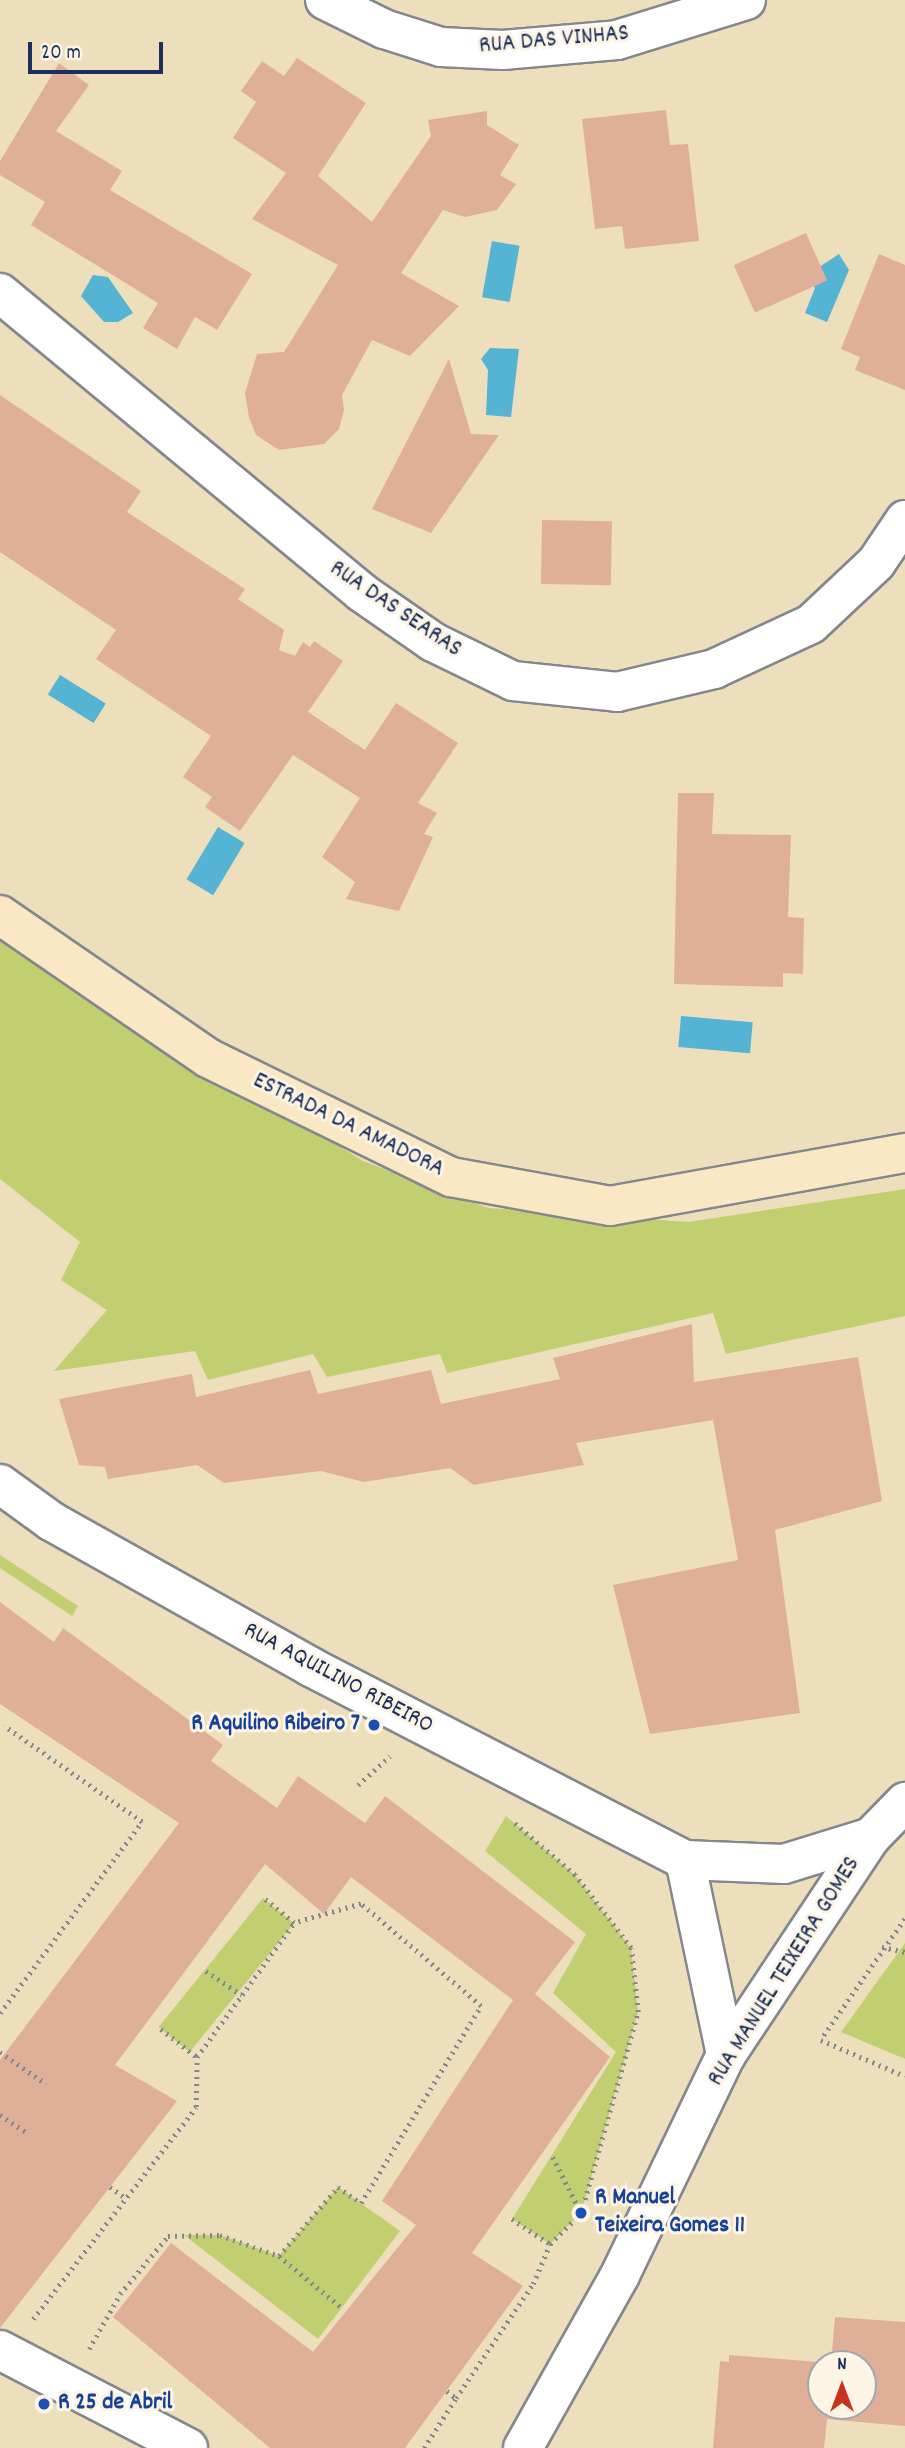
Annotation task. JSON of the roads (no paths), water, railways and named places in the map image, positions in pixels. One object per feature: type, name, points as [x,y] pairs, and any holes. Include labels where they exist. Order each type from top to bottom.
[{"type":"street","name":"RUA DAS VINHAS","points":[[325,0],[384,29],[441,47],[503,50],[617,40],[746,0]]},
{"type":"street","name":"RUA DAS SEARAS","points":[[0,293],[361,592],[433,642],[513,681],[617,692],[714,669],[811,624],[876,563],[905,520]]},
{"type":"street","name":"ESTRADA DA AMADORA","points":[[0,915],[208,1058],[451,1177],[610,1206],[905,1153]]},
{"type":"street","name":"RUA AQUILINO RIBEIRO","points":[[0,1484],[51,1521],[311,1667],[685,1860],[784,1864],[871,1837]]},
{"type":"street","name":"RUA MANUEL TEIXEIRA GOMES","points":[[523,2448],[620,2275],[726,2055],[871,1837],[905,1802]]},
{"type":"street","points":[[685,1860],[726,2055]]},
{"type":"street","points":[[4,2352],[188,2448]]},
{"type":"water","points":[[492,241],[520,246],[510,302],[482,297]]},
{"type":"water","points":[[839,254],[849,270],[827,322],[805,313],[815,288],[807,275]]},
{"type":"water","points":[[93,275],[108,277],[133,313],[118,322],[104,322],[81,296]]},
{"type":"water","points":[[490,348],[519,349],[511,417],[486,415],[488,370],[481,359]]},
{"type":"water","points":[[60,675],[106,704],[94,723],[48,695]]},
{"type":"water","points":[[218,827],[245,843],[213,895],[187,879]]},
{"type":"water","points":[[681,1016],[753,1022],[750,1053],[678,1047]]},
{"type":"place","name":"R Aquilino Ribeiro 7","points":[[374,1725]]},
{"type":"place","name":"R Manuel Teixeira Gomes 11","points":[[581,2213]]},
{"type":"place","name":"R 25 de Abril","points":[[44,2404]]}]
